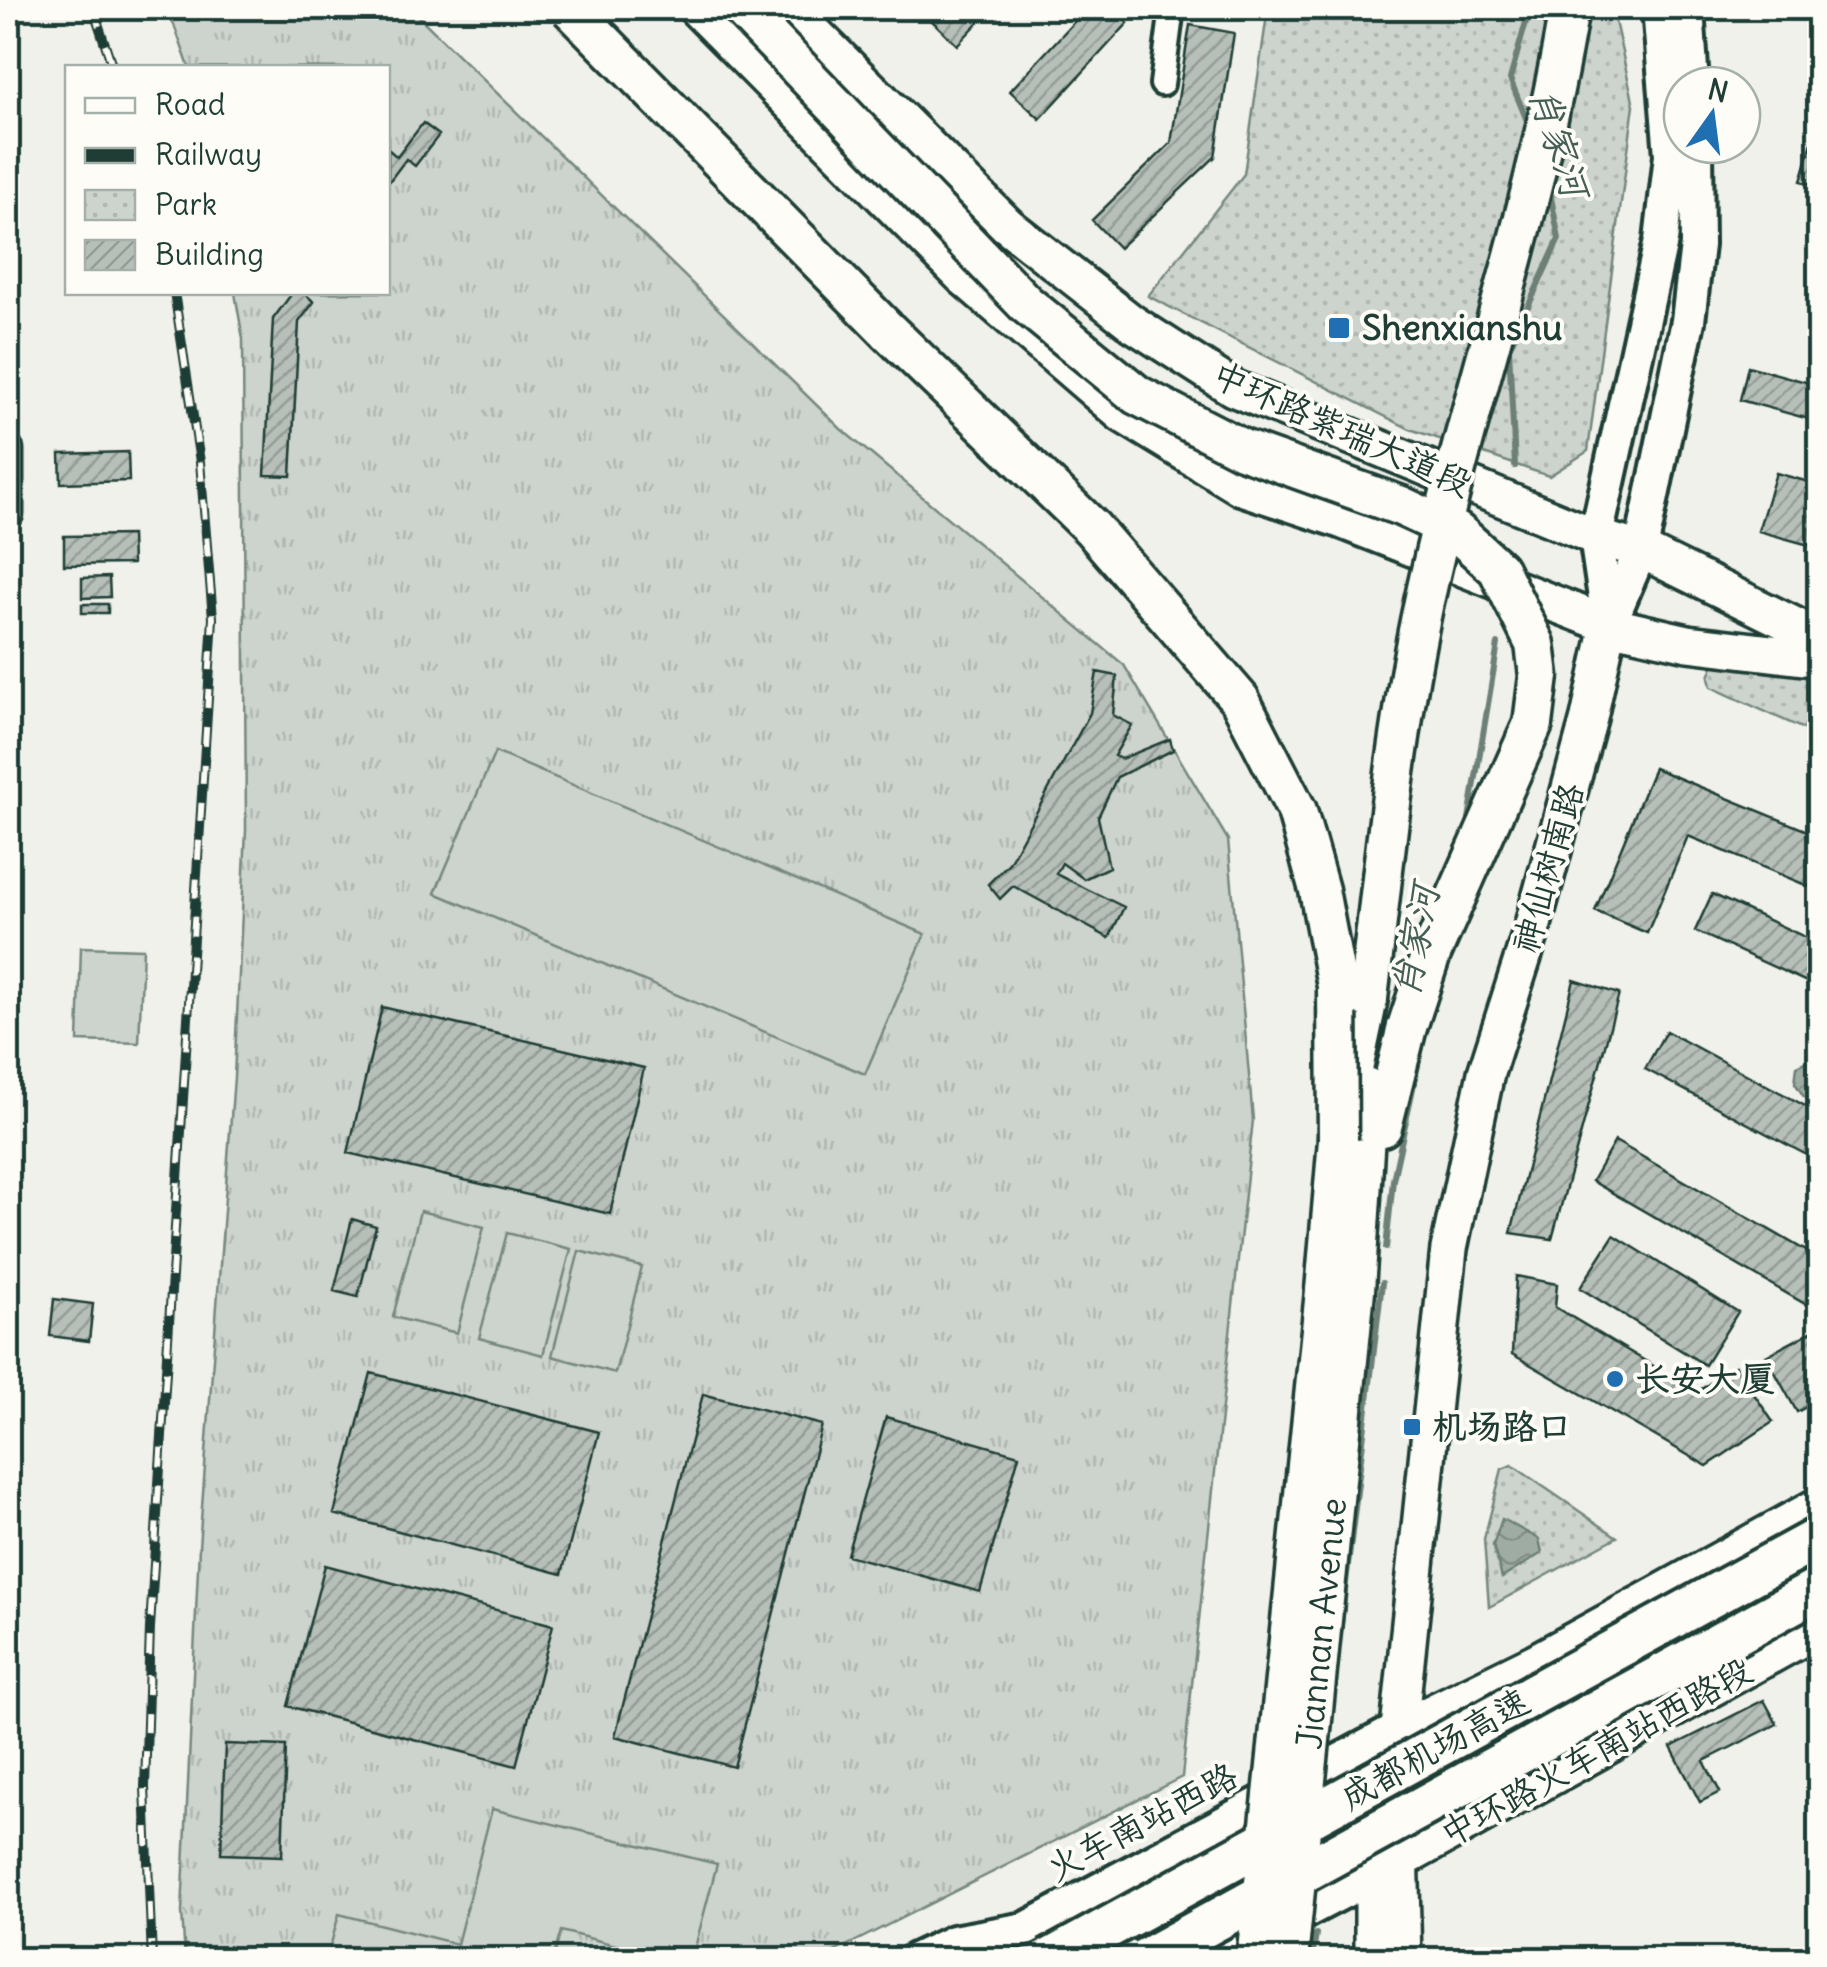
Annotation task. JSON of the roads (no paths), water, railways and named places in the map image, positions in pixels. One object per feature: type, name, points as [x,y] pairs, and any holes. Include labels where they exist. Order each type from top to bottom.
[{"type":"highway","points":[[570,8],[888,331],[1092,528],[1240,700],[1297,811],[1319,890],[1336,986],[1338,1140]]},
{"type":"highway","points":[[741,8],[1026,304],[1137,395],[1242,449],[1402,506],[1456,532],[1498,569],[1526,621],[1539,676],[1533,724],[1431,954],[1407,1027],[1362,1208]]},
{"type":"highway","points":[[1256,1960],[1338,1140],[1368,998],[1400,740],[1423,604],[1553,110],[1569,8]]},
{"type":"highway","points":[[1362,1208],[1368,998]]},
{"type":"highway","name":"Jiannan Avenue","points":[[1288,1960],[1362,1208]]},
{"type":"highway","name":"成都机场高速","points":[[1038,1944],[1820,1537]]},
{"type":"highway","name":"成都机场高速","points":[[1144,1960],[1820,1588]]},
{"type":"main road","points":[[696,8],[962,276],[1122,414],[1240,487],[1338,519],[1608,626],[1688,644],[1820,659]]},
{"type":"main road","name":"中环路紫瑞大道段","points":[[789,8],[1008,225],[1132,324],[1233,388],[1596,537],[1641,550],[1820,638]]},
{"type":"main road","name":"神仙树南路","points":[[1387,1869],[1449,1249],[1486,1073],[1531,932],[1589,718],[1608,626],[1596,537],[1661,242],[1672,155],[1659,8]]},
{"type":"main road","points":[[1687,8],[1691,65]]},
{"type":"main road","points":[[1608,626],[1641,550],[1688,321],[1697,245],[1696,165]]},
{"type":"main road","points":[[1399,1729],[1535,1662],[1820,1505]]},
{"type":"main road","name":"中环路火车南站西路段","points":[[1387,1869],[1820,1628]]},
{"type":"main road","name":"火车南站西路","points":[[914,1960],[953,1942],[1038,1944],[1399,1729]]},
{"type":"main road","points":[[1212,1960],[1387,1869]]},
{"type":"main road","points":[[1373,1960],[1387,1869]]},
{"type":"main road","points":[[1387,1869],[1403,1960]]},
{"type":"main road","points":[[1038,1944],[1059,1960]]},
{"type":"street","points":[[1162,84],[1172,8]]},
{"type":"street","points":[[8,450],[8,514]]},
{"type":"water","points":[[1810,1060],[1819,1063],[1819,1097],[1814,1100],[1804,1097],[1795,1083],[1797,1066]]},
{"type":"water","points":[[1502,1519],[1539,1539],[1542,1553],[1502,1578],[1493,1545]]},
{"type":"waterway","name":"肖家河","points":[[1530,128],[1510,79],[1526,22],[1535,8]]},
{"type":"waterway","name":"肖家河","points":[[1515,466],[1509,348],[1559,239],[1549,187]]},
{"type":"waterway","name":"肖家河","points":[[1467,831],[1498,644]]},
{"type":"waterway","name":"肖家河","points":[[1386,1248],[1393,1180],[1427,1024]]},
{"type":"waterway","name":"肖家河","points":[[1333,1657],[1338,1649],[1382,1283]]},
{"type":"waterway","name":"肖家河","points":[[1312,1960],[1316,1934]]},
{"type":"railway","points":[[93,8],[112,65]]},
{"type":"railway","points":[[152,1960],[145,1787],[150,1628],[213,618],[200,462],[174,295]]},
{"type":"place","name":"Shenxianshu","points":[[1339,328]]},
{"type":"place","name":"长安大厦","points":[[1615,1379]]},
{"type":"place","name":"机场路口","points":[[1412,1427]]}]
